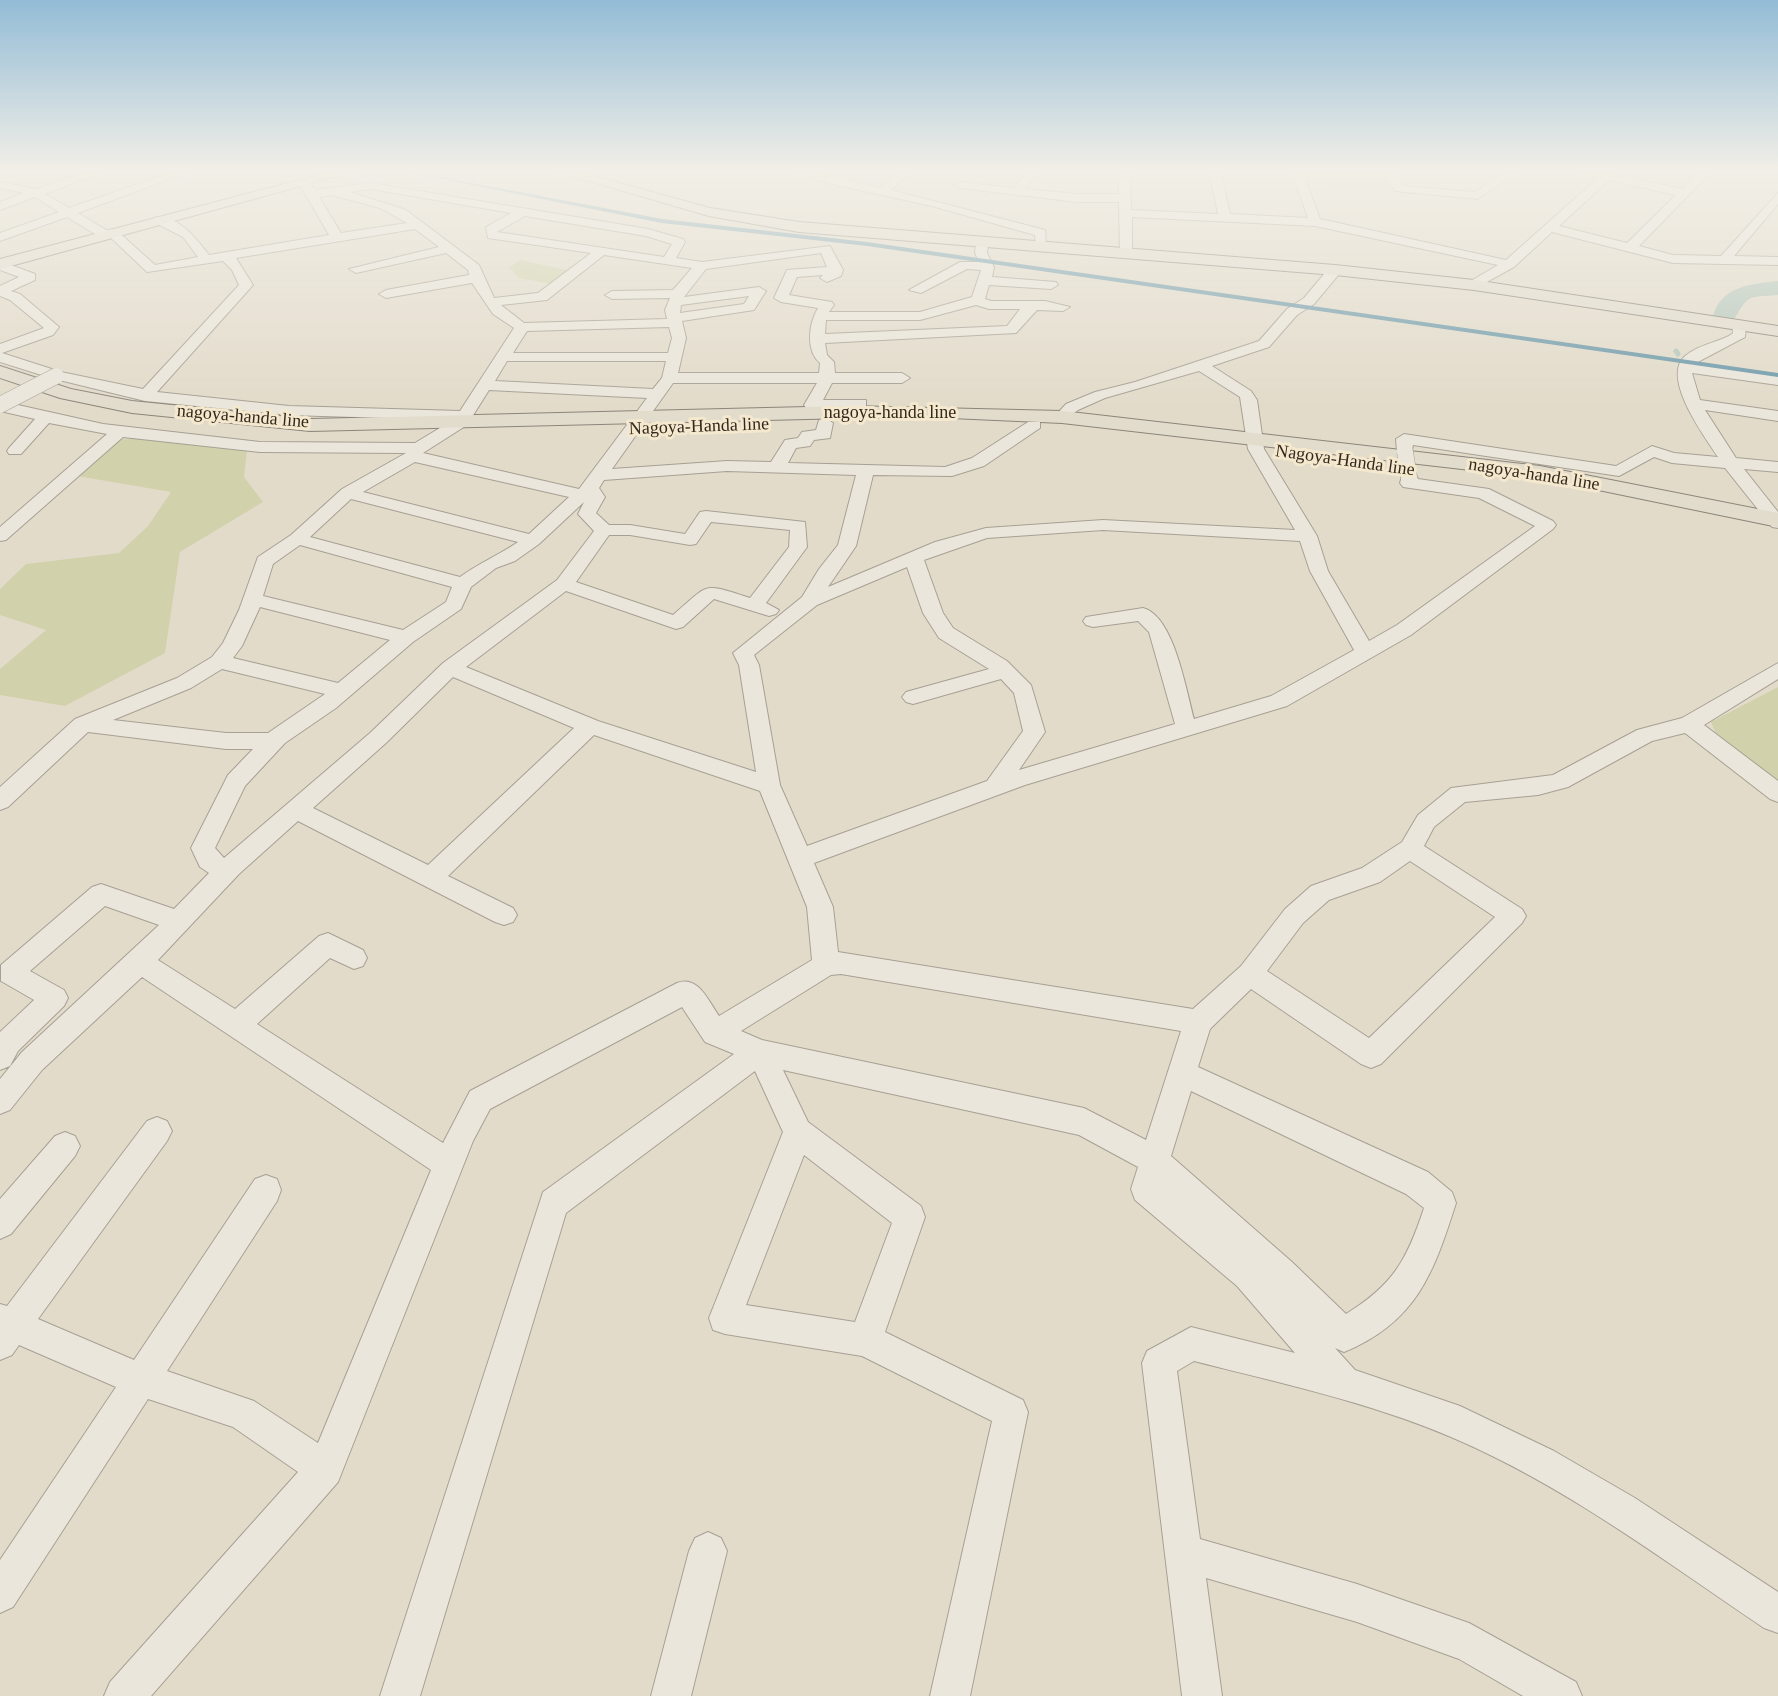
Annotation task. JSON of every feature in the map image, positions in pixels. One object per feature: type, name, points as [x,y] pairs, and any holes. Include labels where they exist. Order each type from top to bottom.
[{"type":"main road","points":[[0,265],[54,249]]},
{"type":"main road","points":[[1066,249],[1335,270],[1474,285],[1778,331]]},
{"type":"main road","name":"nagoya-handa line","points":[[0,372],[67,394],[132,407],[310,425],[464,419],[634,423],[860,412],[1062,417],[1254,443],[1540,472],[1777,524]]},
{"type":"main road","name":"Nagoya-Handa line","points":[[0,388],[87,410],[166,423],[300,435],[441,437],[634,423],[951,422],[1034,425],[1254,443]]},
{"type":"street","points":[[128,249],[152,269],[270,249]]},
{"type":"street","points":[[198,249],[207,261]]},
{"type":"street","points":[[356,269],[446,249]]},
{"type":"street","points":[[447,249],[474,268],[475,278],[506,321],[522,327],[589,323],[607,326],[674,320],[749,307],[759,291],[676,298],[612,295]]},
{"type":"street","points":[[576,249],[702,266],[825,249]]},
{"type":"street","points":[[667,263],[675,249]]},
{"type":"street","points":[[826,249],[836,270]]},
{"type":"street","points":[[822,316],[872,319],[943,314],[976,300],[982,293],[986,274],[981,249]]},
{"type":"street","points":[[1126,249],[1126,254]]},
{"type":"street","points":[[1440,249],[1509,264]]},
{"type":"street","points":[[1474,285],[1509,264],[1525,249]]},
{"type":"street","points":[[1639,249],[1673,259],[1778,261]]},
{"type":"street","points":[[1725,259],[1733,249]]},
{"type":"street","points":[[493,302],[542,297],[599,253]]},
{"type":"street","points":[[145,396],[246,285],[238,268],[227,257]]},
{"type":"street","points":[[0,265],[30,277],[0,292]]},
{"type":"street","points":[[818,339],[1011,330],[1038,304],[1052,298],[1050,283],[986,274],[965,265],[916,290]]},
{"type":"street","points":[[83,724],[226,741],[272,741],[342,691],[406,637],[454,605],[463,584],[489,564],[508,557],[533,540],[591,486],[669,378],[679,338],[674,320],[676,298],[702,266]]},
{"type":"street","points":[[811,288],[836,270]]},
{"type":"street","points":[[836,270],[792,273],[781,298],[827,305],[821,313],[816,331],[820,356],[827,362],[827,378],[812,405],[860,403],[860,412]]},
{"type":"street","points":[[1062,417],[1072,407],[1100,395],[1201,366],[1269,340],[1292,312],[1309,301],[1335,270]]},
{"type":"street","points":[[386,294],[475,278]]},
{"type":"street","points":[[0,292],[15,297],[52,327],[48,332],[0,349]]},
{"type":"street","points":[[976,300],[989,305],[1063,307]]},
{"type":"street","points":[[1739,325],[1740,334],[1735,339],[1701,352],[1685,367],[1684,380],[1701,419],[1777,524]]},
{"type":"street","points":[[0,801],[83,724],[184,683],[219,662],[232,646],[253,599],[265,561],[297,539],[348,493],[441,437],[464,419],[522,327]]},
{"type":"street","points":[[0,357],[56,376],[145,396],[214,405],[464,419]]},
{"type":"street","points":[[505,357],[674,357]]},
{"type":"street","points":[[1201,366],[1252,401],[1254,443],[1308,536],[1319,571],[1365,652]]},
{"type":"street","points":[[1685,367],[1778,380]]},
{"type":"street","points":[[0,405],[56,376]]},
{"type":"street","points":[[669,378],[902,378]]},
{"type":"street","points":[[483,385],[657,394]]},
{"type":"street","points":[[1694,404],[1778,416]]},
{"type":"street","points":[[0,405],[45,420],[118,433],[271,447],[416,452],[591,486],[727,466],[946,472],[967,467],[1028,432],[1034,425]]},
{"type":"street","points":[[0,423],[45,420]]},
{"type":"street","points":[[15,451],[45,420]]},
{"type":"street","points":[[776,468],[791,443],[804,443],[808,435],[824,435],[825,423]]},
{"type":"street","points":[[0,536],[118,433]]},
{"type":"street","points":[[801,858],[1090,756],[1279,701],[1404,630],[1547,525],[1483,493],[1409,483],[1404,439],[1619,471],[1652,451],[1672,458],[1778,467]]},
{"type":"street","points":[[810,601],[828,569],[847,546],[866,469]]},
{"type":"street","points":[[591,486],[596,497],[587,514],[604,530],[630,530],[690,540],[706,516],[799,526],[798,547],[754,606]]},
{"type":"street","points":[[348,493],[533,540]]},
{"type":"street","points":[[0,508],[31,508]]},
{"type":"street","points":[[826,965],[820,907],[769,785],[749,665],[743,653],[810,601],[941,546],[986,533],[1103,525],[1308,536]]},
{"type":"street","points":[[0,1101],[32,1061],[140,962],[225,872],[378,738],[450,668],[564,584],[604,530]]},
{"type":"street","points":[[297,539],[463,584]]},
{"type":"street","points":[[914,559],[933,613],[946,633],[1005,671],[1024,690],[1034,732],[994,788]]},
{"type":"street","points":[[564,584],[676,623],[711,592],[790,617]]},
{"type":"street","points":[[253,599],[406,637]]},
{"type":"street","points":[[1093,621],[1143,614],[1158,630],[1187,730]]},
{"type":"street","points":[[219,662],[342,691]]},
{"type":"street","points":[[450,668],[590,726],[769,785]]},
{"type":"street","points":[[1344,1383],[1248,1275],[1146,1189],[1198,1022],[1250,974],[1294,916],[1320,893],[1371,875],[1410,849],[1426,821],[1459,794],[1538,787],[1560,781],[1645,735],[1689,724],[1778,670]]},
{"type":"street","points":[[913,697],[1005,671]]},
{"type":"street","points":[[1689,724],[1778,793]]},
{"type":"street","points":[[430,878],[590,726]]},
{"type":"street","points":[[225,872],[209,860],[203,848],[236,781],[277,738]]},
{"type":"street","points":[[296,810],[504,915]]},
{"type":"street","points":[[1250,974],[1371,1055],[1513,916],[1410,849]]},
{"type":"street","points":[[0,1057],[8,1042],[55,998],[10,973],[101,894],[178,921]]},
{"type":"street","points":[[237,1025],[328,944],[354,958]]},
{"type":"street","points":[[140,962],[449,1164]]},
{"type":"street","points":[[715,1033],[826,965],[857,965],[1198,1022]]},
{"type":"street","points":[[124,1696],[325,1469],[449,1164],[480,1100],[686,991],[715,1033],[760,1052],[1084,1122],[1155,1161],[1281,1273],[1344,1335],[1386,1308],[1422,1261],[1441,1203],[1417,1183],[1182,1073]]},
{"type":"street","points":[[760,1052],[798,1132],[910,1217],[865,1340]]},
{"type":"street","points":[[400,1696],[554,1203],[689,1101],[760,1052]]},
{"type":"street","points":[[157,1131],[5,1329],[242,1413],[325,1469]]},
{"type":"street","points":[[798,1132],[725,1318],[865,1340],[1011,1412],[950,1696]]},
{"type":"street","points":[[0,1223],[65,1146]]},
{"type":"street","points":[[0,1594],[266,1190]]},
{"type":"street","points":[[1202,1696],[1159,1363],[1191,1344],[1344,1383],[1460,1423],[1575,1483],[1778,1614]]},
{"type":"street","points":[[671,1696],[708,1551]]},
{"type":"street","points":[[1184,1553],[1357,1603],[1469,1643],[1562,1696]]},
{"type":"green space","points":[[520,260],[571,271],[552,284],[519,278],[509,267]]},
{"type":"green space","points":[[145,438],[247,450],[244,477],[263,502],[180,552],[165,653],[65,706],[0,695],[0,669],[46,630],[0,615],[0,589],[26,564],[119,553],[148,526],[171,492],[71,475],[113,440]]},
{"type":"green space","points":[[1778,687],[1778,785],[1718,739],[1711,722]]},
{"type":"waterway","points":[[1725,316],[1727,307],[1737,296],[1778,288]]},
{"type":"transit line","points":[[903,249],[1778,375]]}]
